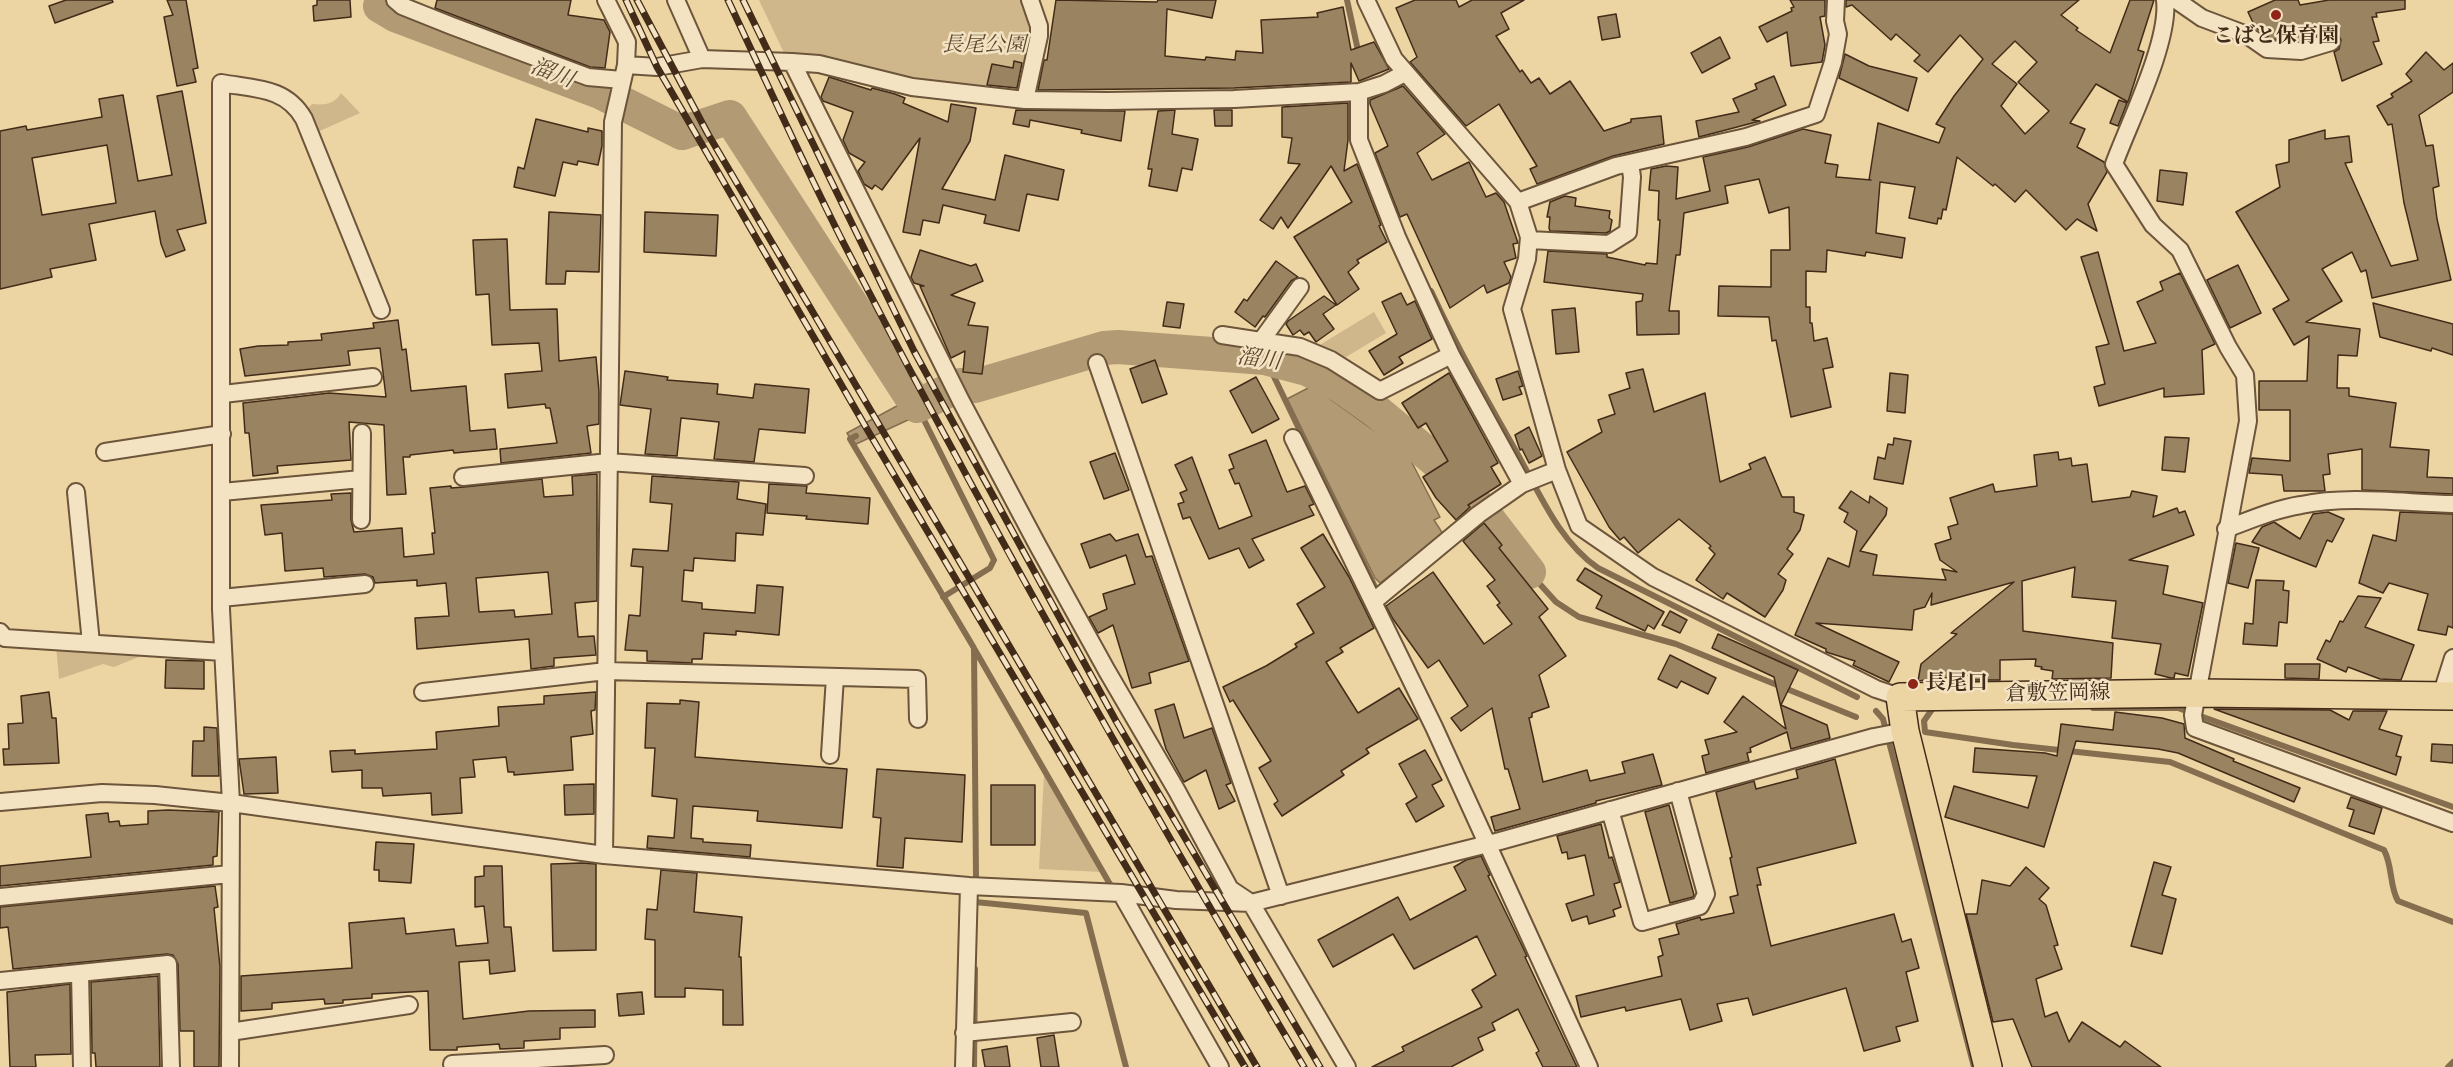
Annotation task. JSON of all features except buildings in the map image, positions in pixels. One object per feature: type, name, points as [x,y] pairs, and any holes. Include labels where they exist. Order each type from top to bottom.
[{"type":"main road","name":"倉敷笠岡線","points":[[1900,697],[2196,706],[2447,696]]},
{"type":"main road","points":[[1900,697],[1893,733],[1988,1067]]},
{"type":"street","points":[[395,0],[402,6],[452,26],[588,77],[621,85],[657,67],[702,58],[819,64],[912,87],[1025,100],[1222,99],[1360,91],[1405,73]]},
{"type":"street","points":[[604,855],[613,122],[627,42],[606,0]]},
{"type":"street","points":[[676,0],[702,58]]},
{"type":"street","points":[[1025,100],[1039,36],[1039,26],[1030,0]]},
{"type":"street","points":[[1366,0],[1394,59],[1518,202],[1528,240],[1527,259],[1512,309],[1551,472],[1579,526],[1653,577],[1876,689],[1900,697]]},
{"type":"street","points":[[1518,202],[1616,165],[1746,137],[1816,114],[1833,62],[1839,34],[1835,21],[1836,0]]},
{"type":"street","points":[[2165,0],[2163,30],[2114,164],[2153,225],[2180,250],[2228,347],[2245,375],[2247,421],[2196,706],[2195,728],[2453,823]]},
{"type":"street","points":[[2176,0],[2202,18],[2247,35],[2267,49],[2301,51],[2331,42]]},
{"type":"street","points":[[792,62],[961,401],[1064,592],[1230,889],[1251,903],[1347,1067]]},
{"type":"street","points":[[230,1067],[231,803],[221,598],[223,394],[221,83],[280,94],[296,105],[304,119],[381,310]]},
{"type":"street","points":[[1360,91],[1359,140],[1397,237],[1451,355],[1522,484]]},
{"type":"street","points":[[1528,240],[1609,244],[1628,232],[1632,177],[1630,162]]},
{"type":"street","points":[[1261,341],[1300,287]]},
{"type":"street","points":[[1222,335],[1300,347],[1331,360],[1380,391],[1451,355]]},
{"type":"street","points":[[1097,363],[1281,896]]},
{"type":"street","points":[[223,394],[373,377]]},
{"type":"street","points":[[361,520],[362,433]]},
{"type":"street","points":[[105,452],[222,434]]},
{"type":"street","points":[[1293,438],[1493,843],[1589,1067]]},
{"type":"street","points":[[463,477],[609,462],[805,476]]},
{"type":"street","points":[[1374,601],[1479,514],[1522,484],[1551,472]]},
{"type":"street","points":[[222,492],[361,479]]},
{"type":"street","points":[[76,492],[91,643]]},
{"type":"street","points":[[2226,529],[2301,504],[2344,501],[2453,504]]},
{"type":"street","points":[[221,598],[366,584]]},
{"type":"street","points":[[0,632],[4,638],[223,652]]},
{"type":"street","points":[[2447,696],[2453,658]]},
{"type":"street","points":[[423,692],[606,671],[917,680],[918,718]]},
{"type":"street","points":[[830,755],[835,677]]},
{"type":"street","points":[[0,802],[102,793],[155,795],[231,803],[604,855],[969,886],[1121,893],[1176,900],[1251,903],[1493,843],[1893,733]]},
{"type":"street","points":[[1610,810],[1642,922],[1700,906],[1706,894],[1678,791]]},
{"type":"street","points":[[0,897],[230,874]]},
{"type":"street","points":[[964,1067],[972,1032],[969,886]]},
{"type":"street","points":[[1121,893],[1220,1067]]},
{"type":"street","points":[[0,981],[168,964],[171,1067]]},
{"type":"street","points":[[80,973],[82,1067]]},
{"type":"street","points":[[230,1032],[409,1005]]},
{"type":"street","points":[[972,1032],[1072,1022]]},
{"type":"street","points":[[452,1064],[604,1054]]},
{"type":"green space","name":"長尾公園","points":[[759,0],[1022,0],[1034,31],[1022,96],[915,82],[785,55]]},
{"type":"green space","points":[[341,93],[360,113],[313,134],[304,113],[312,104],[328,103],[335,100]]},
{"type":"green space","points":[[1374,312],[1386,333],[1346,357],[1318,346]]},
{"type":"green space","points":[[56,645],[146,654],[114,667],[103,664],[59,679]]},
{"type":"green space","points":[[1044,775],[1102,872],[1039,869]]},
{"type":"shaded area","points":[[954,375],[964,394],[854,445],[847,433]]},
{"type":"shaded area","points":[[1312,386],[1408,455],[1440,517],[1434,520],[1443,534],[1380,583],[1375,578],[1287,399]]},
{"type":"waterway","name":"溜川","points":[[383,0],[380,6],[395,15],[600,92],[682,133],[730,117],[917,406],[960,385],[975,386],[1104,348],[1118,347],[1265,358],[1307,369],[1341,386],[1375,410],[1436,461],[1479,507],[1529,572]]},
{"type":"waterway","points":[[1347,0],[1359,55]]},
{"type":"waterway","points":[[1431,291],[1472,373],[1542,500],[1561,531],[1584,557],[1598,568],[1857,697]]},
{"type":"waterway","name":"溜川","points":[[1265,358],[1376,589]]},
{"type":"waterway","points":[[918,408],[994,560],[990,568],[943,597]]},
{"type":"waterway","points":[[856,436],[850,439],[974,648],[976,878]]},
{"type":"waterway","points":[[1529,572],[1556,602],[1579,617],[1676,644],[1856,717]]},
{"type":"waterway","points":[[975,650],[1111,886]]},
{"type":"waterway","points":[[1933,708],[1924,721],[1925,732],[2013,745],[2170,762],[2384,850],[2398,901],[2453,922]]},
{"type":"waterway","points":[[2093,708],[2178,708],[2453,807]]},
{"type":"waterway","points":[[1876,711],[1883,719],[1974,1067]]},
{"type":"waterway","points":[[975,907],[975,902],[1086,913],[1126,1067]]},
{"type":"waterway","points":[[974,1067],[975,969]]},
{"type":"waterway","points":[[2448,1067],[2453,1062]]},
{"type":"railway","points":[[626,0],[657,67],[871,436],[1245,1067]]},
{"type":"railway","points":[[637,0],[708,134],[1257,1067]]},
{"type":"railway","points":[[728,0],[828,212],[953,451],[1125,761],[1304,1067]]},
{"type":"railway","points":[[743,0],[914,351],[1116,721],[1320,1067]]},
{"type":"place","name":"こばと保育園","points":[[2276,15]]},
{"type":"place","name":"長尾口","points":[[1913,684]]}]
